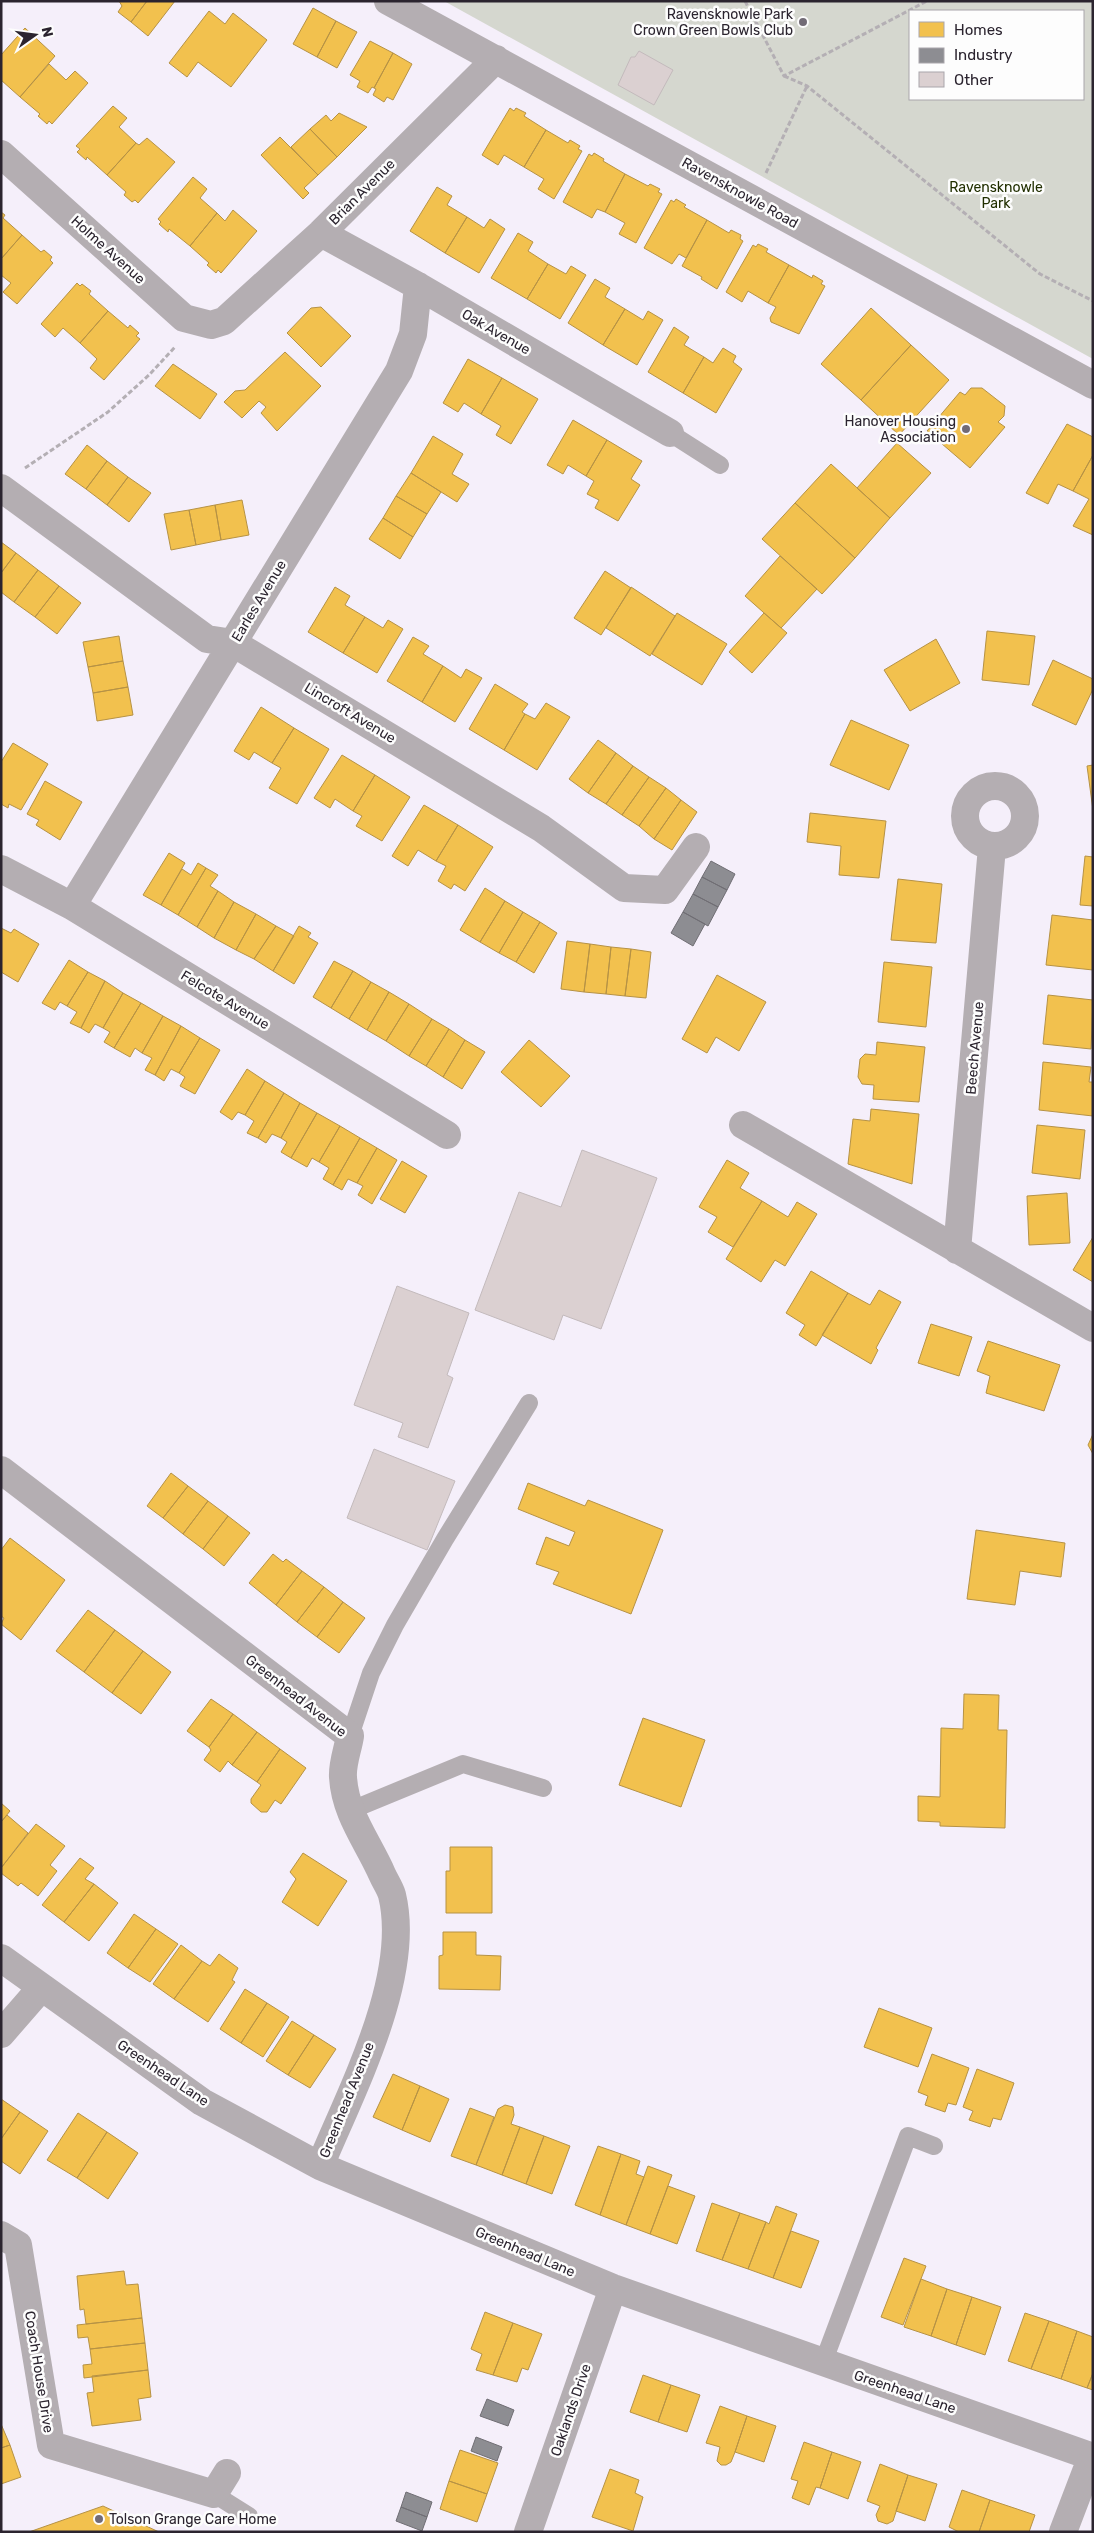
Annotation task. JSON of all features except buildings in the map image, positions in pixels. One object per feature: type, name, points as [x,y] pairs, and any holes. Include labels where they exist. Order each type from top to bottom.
[{"type":"street","name":"Ravensknowle Road","points":[[388,1],[1093,385]]},
{"type":"street","name":"Brian Avenue","points":[[211,322],[321,233],[496,59]]},
{"type":"street","name":"Holme Avenue","points":[[1,154],[184,318],[211,322]]},
{"type":"street","name":"Oak Avenue","points":[[321,233],[418,286],[670,434]]},
{"type":"street","name":"Earles Avenue","points":[[72,906],[399,371],[413,334],[418,286]]},
{"type":"street","name":"Lincroft Avenue","points":[[9,481],[207,639],[233,643],[542,828],[624,888],[665,890],[696,846]]},
{"type":"street","name":"Beech Avenue","points":[[957,1250],[992,847]]},
{"type":"street","name":"Felcote Avenue","points":[[1,869],[72,906],[447,1135]]},
{"type":"street","points":[[743,1125],[1093,1328]]},
{"type":"street","name":"Greenhead Avenue","points":[[1,1470],[350,1736],[342,1775],[349,1811],[374,1855],[392,1895],[396,1939],[389,1984],[374,2034],[320,2166]]},
{"type":"street","name":"Greenhead Lane","points":[[1,1958],[202,2102],[320,2166],[613,2288],[1092,2457]]},
{"type":"street","points":[[1,2034],[41,1988]]},
{"type":"street","name":"Coach House Drive","points":[[1,2234],[18,2245],[51,2445],[220,2484]]},
{"type":"street","name":"Oaklands Drive","points":[[528,2532],[613,2288]]},
{"type":"street","points":[[1064,2532],[1092,2457]]},
{"type":"lane","points":[[670,434],[720,465]]},
{"type":"lane","points":[[350,1736],[371,1672],[395,1625],[445,1539],[530,1403]]},
{"type":"lane","points":[[349,1811],[463,1764],[543,1788]]},
{"type":"lane","points":[[823,2363],[908,2136],[934,2146]]},
{"type":"lane","points":[[220,2484],[250,2516]]},
{"type":"path","points":[[746,1],[784,76],[807,86],[1040,274],[1093,301]]},
{"type":"path","points":[[911,10],[928,1]]},
{"type":"path","points":[[784,76],[909,11]]},
{"type":"path","points":[[754,201],[807,86]]},
{"type":"path","points":[[9,481],[108,412],[211,322]]},
{"type":"green space","name":"Ravensknowle Park","points":[[444,1],[1093,1],[1093,359]]},
{"type":"place","name":"Ravensknowle Park Crown Green Bowls Club","points":[[803,22]]},
{"type":"place","name":"Hanover Housing Association","points":[[966,429]]},
{"type":"place","name":"Tolson Grange Care Home","points":[[99,2519]]}]
